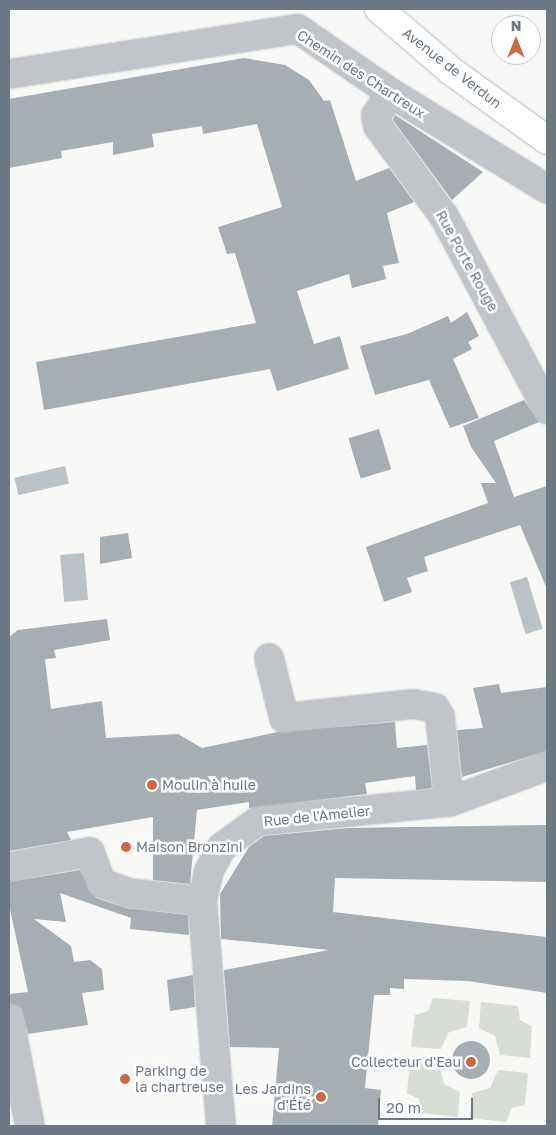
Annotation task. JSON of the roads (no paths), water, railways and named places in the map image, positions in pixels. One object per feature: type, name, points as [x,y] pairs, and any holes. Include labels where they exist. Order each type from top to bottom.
[{"type":"main road","name":"Avenue de Verdun","points":[[380,9],[451,71],[541,133]]},
{"type":"street","name":"Chemin des Chartreux","points":[[9,74],[298,29],[391,93],[547,189]]},
{"type":"street","name":"Rue Porte Rouge","points":[[391,93],[376,115],[378,126],[445,218],[547,409]]},
{"type":"street","points":[[269,658],[284,718],[413,704],[435,708],[440,717],[448,802]]},
{"type":"street","name":"Rue de l'Amelier","points":[[221,1126],[202,901],[222,847],[258,821],[448,802],[547,766]]},
{"type":"street","points":[[9,868],[90,852],[101,883],[128,894],[202,901]]},
{"type":"street","points":[[9,1018],[30,1126]]},
{"type":"place","name":"Moulin à huile","points":[[152,785]]},
{"type":"place","name":"Maison Bronzini","points":[[126,847]]},
{"type":"place","name":"Collecteur d'Eau","points":[[471,1062]]},
{"type":"place","name":"Parking de la chartreuse","points":[[125,1079]]},
{"type":"place","name":"Les Jardins d'Été","points":[[321,1097]]}]
